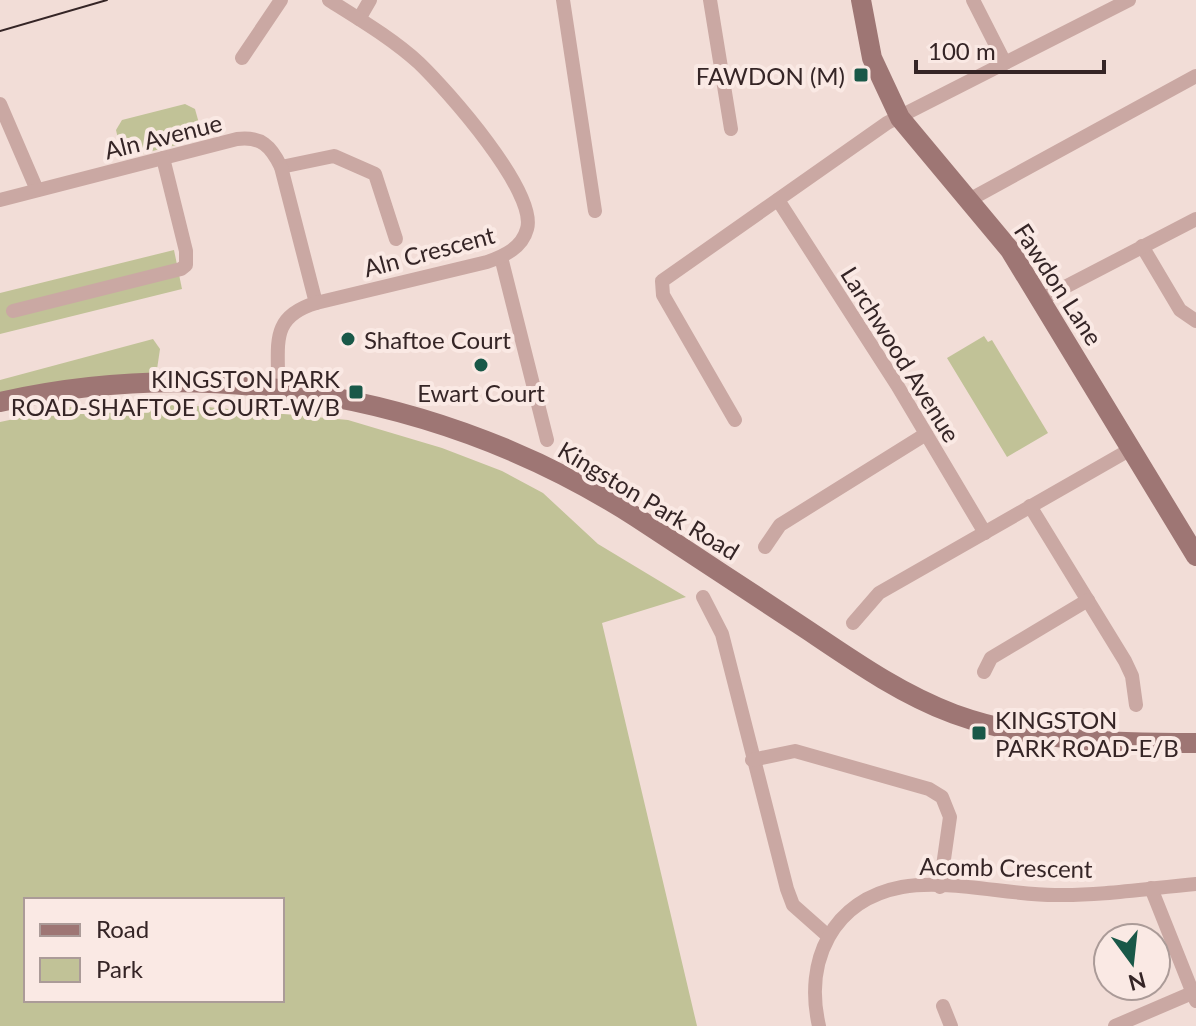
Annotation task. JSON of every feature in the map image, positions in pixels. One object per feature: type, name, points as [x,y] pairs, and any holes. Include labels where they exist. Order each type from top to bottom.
[{"type":"street","points":[[242,58],[281,0]]},
{"type":"street","name":"Aln Crescent","points":[[278,386],[283,321],[300,307],[501,257],[513,250],[527,230],[527,211],[515,185],[476,126],[418,61],[329,0]]},
{"type":"street","points":[[359,19],[370,0]]},
{"type":"street","points":[[563,0],[595,211]]},
{"type":"street","points":[[710,0],[731,129]]},
{"type":"street","name":"Fawdon Lane","points":[[861,0],[867,44],[879,77],[900,118],[1010,250],[1196,555]]},
{"type":"street","points":[[973,0],[1005,63]]},
{"type":"street","points":[[735,420],[663,295],[662,281],[887,123],[1129,0]]},
{"type":"street","points":[[969,200],[1196,76]]},
{"type":"street","points":[[0,104],[37,190]]},
{"type":"street","name":"Aln Avenue","points":[[1,196],[37,190],[247,138],[270,147],[281,167]]},
{"type":"street","points":[[316,303],[281,167],[327,156],[375,174],[396,239]]},
{"type":"street","points":[[13,311],[181,269],[186,265],[186,251],[163,158]]},
{"type":"street","name":"Larchwood Avenue","points":[[778,200],[985,533]]},
{"type":"street","points":[[1040,300],[1196,219]]},
{"type":"street","points":[[1142,246],[1180,310],[1196,321]]},
{"type":"street","points":[[501,257],[547,440]]},
{"type":"street","name":"Kingston Park Road","points":[[0,402],[47,391],[157,381],[278,386],[420,419],[484,441],[553,471],[635,517],[875,674],[955,714],[1002,729],[1040,735],[1126,742],[1196,743]]},
{"type":"street","points":[[765,547],[780,525],[926,434]]},
{"type":"street","points":[[853,623],[879,593],[1131,449]]},
{"type":"street","points":[[1030,506],[1125,661],[1132,676],[1136,705]]},
{"type":"street","points":[[703,597],[722,634],[752,760],[793,905],[828,936]]},
{"type":"street","points":[[984,672],[991,658],[1088,600]]},
{"type":"street","points":[[752,760],[795,751],[929,789],[942,797],[950,817],[940,887]]},
{"type":"street","name":"Acomb Crescent","points":[[819,1026],[812,990],[816,968],[828,936],[847,915],[884,893],[903,887],[940,887],[1057,896],[1196,884]]},
{"type":"street","points":[[1115,1026],[1194,997],[1151,888]]},
{"type":"street","points":[[943,1006],[951,1026]]},
{"type":"green space","points":[[185,104],[195,109],[202,134],[200,139],[125,158],[122,156],[116,130],[122,120]]},
{"type":"green space","points":[[174,250],[182,289],[0,334],[0,293]]},
{"type":"green space","points":[[984,336],[988,342],[992,340],[1048,433],[1007,457],[947,358]]},
{"type":"green space","points":[[153,339],[160,349],[156,376],[0,394],[0,380]]},
{"type":"green space","points":[[153,402],[348,420],[442,448],[502,471],[543,493],[598,544],[686,597],[602,623],[697,1026],[0,1026],[0,422],[71,407]]},
{"type":"tram line","points":[[0,31],[107,0]]},
{"type":"place","name":"FAWDON (M)","points":[[861,75]]},
{"type":"place","name":"Shaftoe Court","points":[[348,339]]},
{"type":"place","name":"Ewart Court","points":[[481,365]]},
{"type":"place","name":"KINGSTON PARK ROAD-SHAFTOE COURT-W/B","points":[[356,392]]},
{"type":"place","name":"KINGSTON PARK ROAD-E/B","points":[[979,733]]}]
